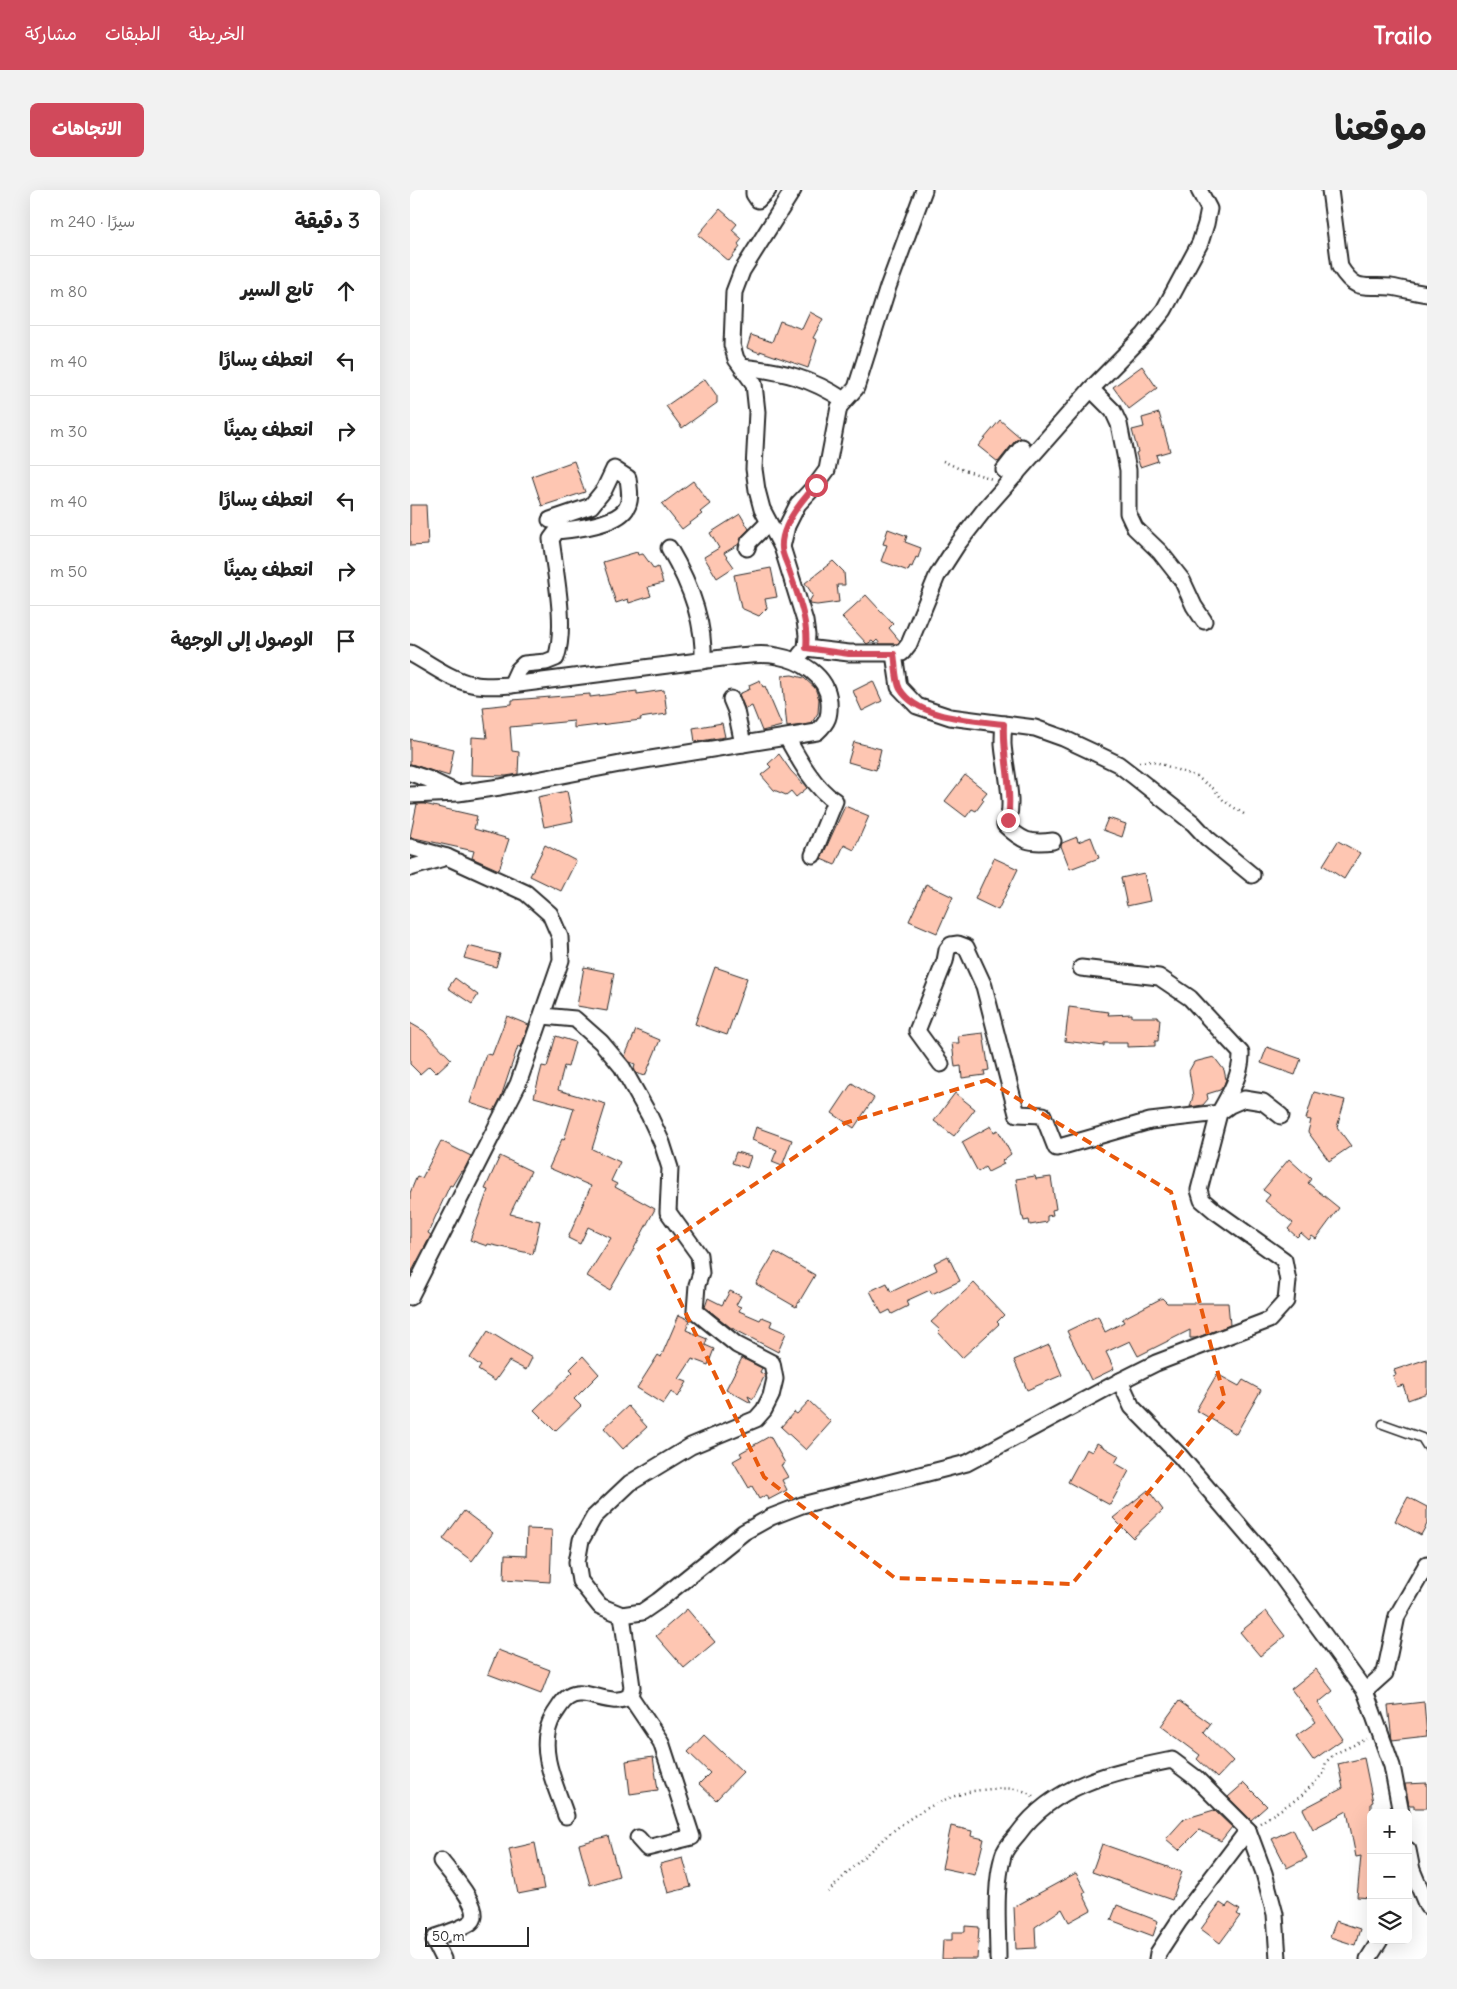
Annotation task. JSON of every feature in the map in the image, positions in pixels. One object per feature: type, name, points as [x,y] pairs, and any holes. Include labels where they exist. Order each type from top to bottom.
[{"type":"street","points":[[754,190],[758,200],[768,190]]},
{"type":"street","points":[[792,190],[742,271],[734,292],[732,344],[736,359],[754,384],[757,395],[754,468],[762,509],[782,547],[805,621],[806,648],[794,662]]},
{"type":"street","points":[[782,547],[786,526],[798,504],[827,470],[834,423],[839,407],[856,388],[888,287],[924,190]]},
{"type":"street","points":[[806,648],[849,654],[902,654],[909,644],[938,576],[957,544],[1012,479],[1091,390],[1144,335],[1164,310],[1200,243],[1206,224],[1209,209],[1199,190]]},
{"type":"street","points":[[1330,190],[1340,266],[1346,275],[1356,284],[1366,288],[1392,287],[1427,294]]},
{"type":"street","points":[[742,367],[762,369],[804,378],[844,400]]},
{"type":"street","points":[[1091,390],[1112,411],[1119,424],[1128,470],[1128,513],[1136,528],[1160,552],[1182,580],[1194,606],[1204,621]]},
{"type":"street","points":[[1012,479],[1004,470],[1022,447]]},
{"type":"street","points":[[511,685],[518,670],[524,664],[546,662],[556,658],[560,647],[560,626],[551,538],[557,531],[596,525],[626,509],[630,496],[628,478],[614,469],[604,490],[591,506],[550,520]]},
{"type":"street","points":[[747,548],[749,542],[768,523]]},
{"type":"street","points":[[669,548],[685,574],[695,604],[704,647],[703,661]]},
{"type":"street","points":[[410,653],[455,678],[470,684],[486,686],[511,685],[703,661],[762,655],[777,656],[815,672],[824,684],[828,696],[829,711],[826,724],[817,732],[458,793],[410,795]]},
{"type":"street","points":[[894,654],[899,687],[906,697],[917,706],[950,717],[1035,728],[1063,738],[1118,764],[1193,823],[1207,838],[1252,875]]},
{"type":"street","points":[[731,699],[736,711],[743,744]]},
{"type":"street","points":[[1004,724],[1003,742],[1010,808],[1005,826],[1025,841],[1036,843],[1053,841]]},
{"type":"street","points":[[787,738],[797,756],[826,795],[835,801],[813,855]]},
{"type":"street","points":[[410,773],[458,793]]},
{"type":"street","points":[[410,847],[446,857],[526,893],[550,914],[560,937],[561,960],[518,1084],[410,1297]]},
{"type":"street","points":[[410,868],[446,857]]},
{"type":"street","points":[[941,1064],[917,1031],[945,961],[947,950],[951,945],[958,944],[966,947],[984,986],[1017,1114],[1043,1115],[1056,1148],[1150,1121],[1218,1114],[1230,1105],[1244,1100],[1263,1102],[1281,1116]]},
{"type":"street","points":[[543,1016],[575,1019],[601,1042],[622,1067],[649,1114],[662,1143],[670,1168],[668,1212],[700,1255],[701,1273],[696,1285],[695,1311],[737,1345],[772,1363],[775,1379],[771,1396],[764,1410],[756,1419],[691,1446],[630,1483],[594,1517],[581,1540],[577,1562],[580,1581],[600,1606],[622,1615],[642,1612],[744,1532],[771,1517],[802,1505],[966,1464],[1156,1363],[1269,1320],[1286,1301],[1288,1281],[1284,1260],[1215,1211],[1202,1200],[1199,1190],[1218,1114],[1226,1102],[1242,1064],[1242,1053],[1190,998],[1159,977],[1081,968]]},
{"type":"street","points":[[1120,1381],[1132,1407],[1180,1456],[1274,1566],[1364,1691],[1392,1766],[1400,1809]]},
{"type":"street","points":[[1364,1691],[1385,1673],[1397,1616],[1427,1564]]},
{"type":"street","points":[[622,1615],[632,1686],[630,1696],[661,1742],[692,1838],[646,1848],[638,1838]]},
{"type":"street","points":[[566,1816],[547,1759],[546,1740],[550,1723],[563,1701],[570,1695],[580,1693],[614,1701],[623,1700],[630,1696]]},
{"type":"street","points":[[998,1959],[998,1883],[1003,1854],[1023,1827],[1044,1806],[1073,1787],[1118,1772],[1172,1760],[1196,1778],[1248,1830],[1264,1874],[1275,1914],[1278,1959]]},
{"type":"street","points":[[1157,1959],[1158,1953],[1178,1921],[1248,1830]]},
{"type":"street","points":[[441,1861],[473,1904],[474,1917],[471,1923],[436,1937],[434,1941],[443,1959]]},
{"type":"street","points":[[1412,1879],[1427,1906]]},
{"type":"street","points":[[1368,1959],[1377,1944]]},
{"type":"lane","points":[[1384,1424],[1422,1438],[1427,1446]]},
{"type":"path","points":[[943,461],[958,468],[1012,479]]},
{"type":"path","points":[[1118,764],[1153,761],[1197,777],[1214,789],[1224,801],[1247,816]]},
{"type":"path","points":[[1248,1830],[1300,1797],[1323,1774],[1326,1762],[1334,1754],[1379,1734]]},
{"type":"path","points":[[828,1892],[890,1832],[916,1814],[937,1803],[966,1792],[1007,1788],[1030,1792],[1044,1806]]},
{"type":"highlighted area","points":[[987,1080],[1171,1192],[1225,1400],[1072,1584],[895,1578],[764,1477],[656,1251],[845,1123]]},
{"type":"building","points":[[720,209],[737,224],[732,230],[742,239],[738,244],[740,247],[729,261],[698,235]]},
{"type":"building","points":[[810,312],[823,319],[813,338],[817,340],[808,368],[747,348],[751,335],[772,342],[780,321],[802,329]]},
{"type":"building","points":[[1142,366],[1157,388],[1129,409],[1113,387]]},
{"type":"building","points":[[705,379],[717,396],[717,403],[682,428],[666,406]]},
{"type":"building","points":[[1159,413],[1170,451],[1156,455],[1158,461],[1140,467],[1132,430],[1144,427],[1142,418]]},
{"type":"building","points":[[1000,420],[1021,438],[1015,441],[998,462],[978,446]]},
{"type":"building","points":[[574,461],[585,492],[542,506],[532,476]]},
{"type":"building","points":[[693,481],[710,504],[700,512],[702,514],[682,529],[662,504]]},
{"type":"building","points":[[410,505],[426,505],[428,545],[410,546]]},
{"type":"building","points":[[740,514],[749,529],[742,536],[739,544],[724,553],[734,567],[717,578],[704,557],[719,548],[710,533]]},
{"type":"building","points":[[888,529],[907,536],[905,542],[921,548],[918,558],[916,557],[908,571],[881,561],[887,545],[883,544]]},
{"type":"building","points":[[637,552],[638,555],[643,554],[654,569],[658,567],[663,583],[648,587],[651,596],[629,603],[628,599],[616,603],[603,562]]},
{"type":"building","points":[[833,561],[844,572],[845,585],[837,585],[839,602],[810,604],[809,602],[813,595],[805,583]]},
{"type":"building","points":[[771,568],[777,597],[765,599],[767,608],[759,616],[741,608],[734,575]]},
{"type":"building","points":[[866,595],[893,624],[889,628],[900,641],[897,644],[880,644],[877,640],[874,643],[872,641],[867,644],[842,617]]},
{"type":"building","points":[[792,675],[804,678],[815,688],[819,699],[818,713],[811,724],[787,727],[782,676]]},
{"type":"building","points":[[760,680],[763,687],[765,686],[782,726],[762,731],[752,706],[745,709],[739,694],[750,689],[749,685]]},
{"type":"building","points":[[873,681],[882,701],[862,711],[853,691]]},
{"type":"building","points":[[664,690],[667,714],[640,718],[641,720],[574,728],[574,721],[510,727],[512,751],[519,752],[518,774],[506,776],[471,775],[472,737],[487,738],[483,707],[512,704],[512,700],[590,694],[590,697],[637,691],[637,694]]},
{"type":"building","points":[[722,723],[725,737],[695,742],[693,728]]},
{"type":"building","points":[[410,739],[454,749],[449,776],[410,764]]},
{"type":"building","points":[[854,742],[881,749],[876,770],[848,762]]},
{"type":"building","points":[[779,754],[791,771],[807,788],[796,797],[791,791],[786,795],[774,790],[761,775],[771,767],[768,764]]},
{"type":"building","points":[[965,775],[987,792],[976,811],[972,809],[966,817],[945,801]]},
{"type":"building","points":[[567,791],[573,821],[544,827],[538,797]]},
{"type":"building","points":[[417,804],[477,816],[474,829],[509,839],[499,870],[472,858],[474,851],[410,837]]},
{"type":"building","points":[[845,806],[869,816],[854,850],[844,845],[835,865],[821,859]]},
{"type":"building","points":[[1108,818],[1126,824],[1122,837],[1103,830]]},
{"type":"building","points":[[1077,837],[1078,842],[1091,837],[1099,858],[1070,869],[1061,846],[1062,843]]},
{"type":"building","points":[[1338,841],[1360,853],[1344,879],[1323,865]]},
{"type":"building","points":[[545,845],[576,861],[561,891],[530,876]]},
{"type":"building","points":[[994,858],[1018,869],[998,910],[975,899]]},
{"type":"building","points":[[1144,873],[1150,901],[1127,906],[1121,878]]},
{"type":"building","points":[[926,884],[953,897],[937,933],[909,921]]},
{"type":"building","points":[[468,946],[500,954],[496,967],[464,958]]},
{"type":"building","points":[[584,967],[614,973],[607,1011],[577,1006]]},
{"type":"building","points":[[715,967],[747,978],[727,1035],[695,1024]]},
{"type":"building","points":[[455,978],[478,995],[472,1004],[448,988]]},
{"type":"building","points":[[1069,1007],[1109,1012],[1108,1015],[1132,1014],[1132,1017],[1158,1017],[1160,1019],[1158,1041],[1155,1041],[1155,1046],[1127,1047],[1127,1043],[1104,1043],[1104,1046],[1065,1041]]},
{"type":"building","points":[[507,1016],[529,1025],[521,1047],[518,1046],[501,1097],[494,1111],[470,1103],[486,1054],[492,1055]]},
{"type":"building","points":[[410,1023],[424,1031],[451,1059],[436,1073],[429,1066],[420,1074],[410,1064]]},
{"type":"building","points":[[636,1030],[660,1040],[645,1076],[636,1073],[635,1064],[630,1062],[625,1056]]},
{"type":"building","points":[[983,1033],[989,1070],[984,1071],[985,1075],[962,1078],[961,1066],[955,1067],[952,1043],[959,1043],[958,1036]]},
{"type":"building","points":[[556,1036],[575,1042],[568,1067],[564,1066],[558,1090],[606,1104],[592,1149],[620,1162],[611,1181],[617,1184],[615,1187],[655,1209],[610,1290],[587,1276],[611,1238],[588,1227],[580,1244],[568,1238],[591,1186],[549,1168],[562,1139],[564,1140],[574,1108],[534,1097],[542,1066],[547,1067]]},
{"type":"building","points":[[1267,1047],[1301,1059],[1295,1075],[1261,1063]]},
{"type":"building","points":[[1214,1057],[1224,1070],[1226,1079],[1224,1085],[1220,1090],[1207,1094],[1208,1099],[1203,1105],[1190,1107],[1193,1096],[1189,1071],[1194,1062]]},
{"type":"building","points":[[852,1083],[874,1098],[854,1128],[832,1113]]},
{"type":"building","points":[[1314,1092],[1345,1100],[1337,1127],[1351,1146],[1329,1161],[1308,1132],[1311,1120],[1306,1119]]},
{"type":"building","points":[[955,1093],[975,1109],[954,1136],[934,1121]]},
{"type":"building","points":[[991,1126],[994,1132],[998,1130],[1011,1154],[1002,1161],[1004,1164],[988,1172],[985,1167],[978,1172],[962,1142]]},
{"type":"building","points":[[756,1127],[792,1140],[782,1166],[772,1162],[777,1150],[752,1140]]},
{"type":"building","points":[[441,1141],[471,1156],[463,1172],[461,1171],[452,1186],[450,1185],[428,1233],[431,1235],[410,1275],[410,1193],[417,1176],[422,1178]]},
{"type":"building","points":[[736,1152],[751,1156],[747,1168],[732,1163]]},
{"type":"building","points":[[500,1156],[531,1171],[510,1214],[540,1221],[533,1254],[488,1244],[487,1246],[470,1240],[488,1190],[485,1189]]},
{"type":"building","points":[[1289,1159],[1311,1179],[1308,1183],[1339,1208],[1316,1239],[1312,1236],[1309,1240],[1301,1233],[1297,1237],[1288,1229],[1293,1223],[1265,1201],[1270,1195],[1263,1190]]},
{"type":"building","points":[[1035,1176],[1036,1179],[1051,1177],[1056,1209],[1052,1210],[1053,1215],[1047,1216],[1047,1222],[1030,1225],[1029,1220],[1024,1221],[1022,1217],[1016,1179]]},
{"type":"building","points":[[775,1252],[815,1275],[796,1307],[756,1284]]},
{"type":"building","points":[[948,1256],[960,1281],[932,1294],[930,1290],[906,1301],[908,1306],[892,1314],[890,1310],[882,1314],[870,1291],[887,1283],[891,1292],[937,1270],[934,1263]]},
{"type":"building","points":[[974,1283],[1004,1315],[997,1322],[999,1324],[962,1358],[938,1332],[940,1330],[931,1322]]},
{"type":"building","points":[[730,1291],[741,1296],[736,1305],[741,1307],[739,1311],[760,1320],[762,1317],[772,1321],[770,1326],[786,1333],[778,1352],[730,1327],[705,1307],[708,1298],[722,1305]]},
{"type":"building","points":[[1162,1298],[1167,1303],[1228,1303],[1230,1325],[1196,1338],[1190,1338],[1190,1330],[1138,1356],[1130,1341],[1106,1352],[1114,1369],[1091,1380],[1067,1331],[1098,1316],[1105,1332],[1124,1322],[1122,1319]]},
{"type":"building","points":[[679,1315],[690,1320],[686,1330],[707,1339],[705,1345],[714,1349],[708,1365],[692,1359],[679,1379],[687,1382],[678,1397],[671,1392],[663,1404],[637,1388],[658,1355],[661,1357]]},
{"type":"building","points":[[488,1331],[532,1358],[526,1370],[509,1361],[495,1381],[478,1370],[481,1366],[470,1358]]},
{"type":"building","points":[[1049,1345],[1062,1375],[1027,1390],[1014,1360]]},
{"type":"building","points":[[583,1356],[599,1374],[574,1399],[581,1406],[555,1431],[534,1410],[573,1372],[570,1369]]},
{"type":"building","points":[[742,1358],[762,1368],[760,1372],[765,1375],[753,1399],[748,1396],[751,1403],[726,1389]]},
{"type":"building","points":[[1427,1359],[1427,1393],[1408,1400],[1403,1385],[1397,1387],[1393,1376],[1396,1375],[1394,1370]]},
{"type":"building","points":[[1217,1374],[1239,1386],[1243,1380],[1261,1390],[1236,1434],[1196,1410]]},
{"type":"building","points":[[809,1401],[831,1422],[806,1450],[781,1427],[794,1412],[797,1414]]},
{"type":"building","points":[[628,1406],[647,1427],[623,1449],[604,1428]]},
{"type":"building","points":[[770,1436],[785,1463],[781,1465],[788,1477],[782,1480],[787,1490],[768,1500],[766,1495],[759,1499],[752,1486],[749,1488],[733,1461],[742,1456],[740,1453]]},
{"type":"building","points":[[1097,1443],[1119,1456],[1115,1463],[1129,1471],[1110,1505],[1068,1482],[1086,1449],[1092,1452]]},
{"type":"building","points":[[1148,1490],[1163,1510],[1133,1538],[1113,1518]]},
{"type":"building","points":[[1408,1497],[1427,1507],[1427,1524],[1421,1535],[1395,1521]]},
{"type":"building","points":[[464,1511],[493,1533],[472,1561],[443,1539]]},
{"type":"building","points":[[527,1529],[552,1530],[550,1582],[504,1579],[505,1555],[526,1556]]},
{"type":"building","points":[[687,1609],[715,1642],[684,1668],[656,1636]]},
{"type":"building","points":[[1266,1611],[1285,1636],[1260,1656],[1240,1632]]},
{"type":"building","points":[[498,1650],[550,1670],[541,1694],[488,1674]]},
{"type":"building","points":[[1316,1669],[1333,1691],[1318,1703],[1343,1739],[1313,1760],[1296,1736],[1316,1722],[1291,1689]]},
{"type":"building","points":[[1179,1701],[1211,1724],[1204,1733],[1233,1761],[1217,1778],[1197,1759],[1200,1755],[1161,1726]]},
{"type":"building","points":[[1424,1702],[1427,1736],[1392,1740],[1388,1706]]},
{"type":"building","points":[[704,1735],[743,1772],[716,1800],[699,1784],[710,1773],[688,1752]]},
{"type":"building","points":[[653,1757],[658,1790],[630,1794],[626,1761]]},
{"type":"building","points":[[1364,1758],[1373,1802],[1371,1803],[1371,1809],[1367,1809],[1367,1898],[1357,1897],[1361,1856],[1356,1857],[1347,1811],[1313,1829],[1303,1809],[1343,1788],[1338,1764]]},
{"type":"building","points":[[1244,1783],[1267,1806],[1251,1820],[1228,1797]]},
{"type":"building","points":[[1427,1783],[1427,1808],[1414,1808],[1414,1805],[1409,1805],[1405,1784]]},
{"type":"building","points":[[1214,1810],[1232,1827],[1221,1841],[1199,1830],[1179,1850],[1166,1839],[1184,1819]]},
{"type":"building","points":[[951,1826],[972,1831],[971,1836],[984,1839],[975,1875],[942,1868]]},
{"type":"building","points":[[1293,1829],[1307,1858],[1287,1868],[1272,1839]]},
{"type":"building","points":[[608,1836],[619,1876],[590,1885],[579,1844]]},
{"type":"building","points":[[535,1843],[544,1889],[518,1894],[509,1849]]},
{"type":"building","points":[[1102,1844],[1182,1872],[1172,1900],[1092,1872]]},
{"type":"building","points":[[683,1858],[691,1887],[668,1893],[660,1864]]},
{"type":"building","points":[[1076,1873],[1086,1892],[1083,1894],[1091,1910],[1069,1922],[1062,1909],[1035,1927],[1036,1948],[1016,1949],[1014,1907]]},
{"type":"building","points":[[1220,1903],[1226,1907],[1229,1903],[1240,1910],[1237,1914],[1240,1916],[1220,1943],[1201,1929]]},
{"type":"building","points":[[1117,1905],[1158,1921],[1153,1936],[1111,1920]]},
{"type":"building","points":[[1336,1921],[1360,1929],[1355,1945],[1330,1937]]},
{"type":"building","points":[[965,1926],[979,1927],[977,1959],[942,1959],[943,1940],[952,1940],[952,1932],[965,1932]]},
{"type":"route","points":[[816,485],[798,504],[786,526],[782,547],[805,621],[806,648],[849,654],[894,654],[899,687],[906,697],[917,706],[950,717],[1004,724],[1003,742],[1010,808],[1008,820]]}]
